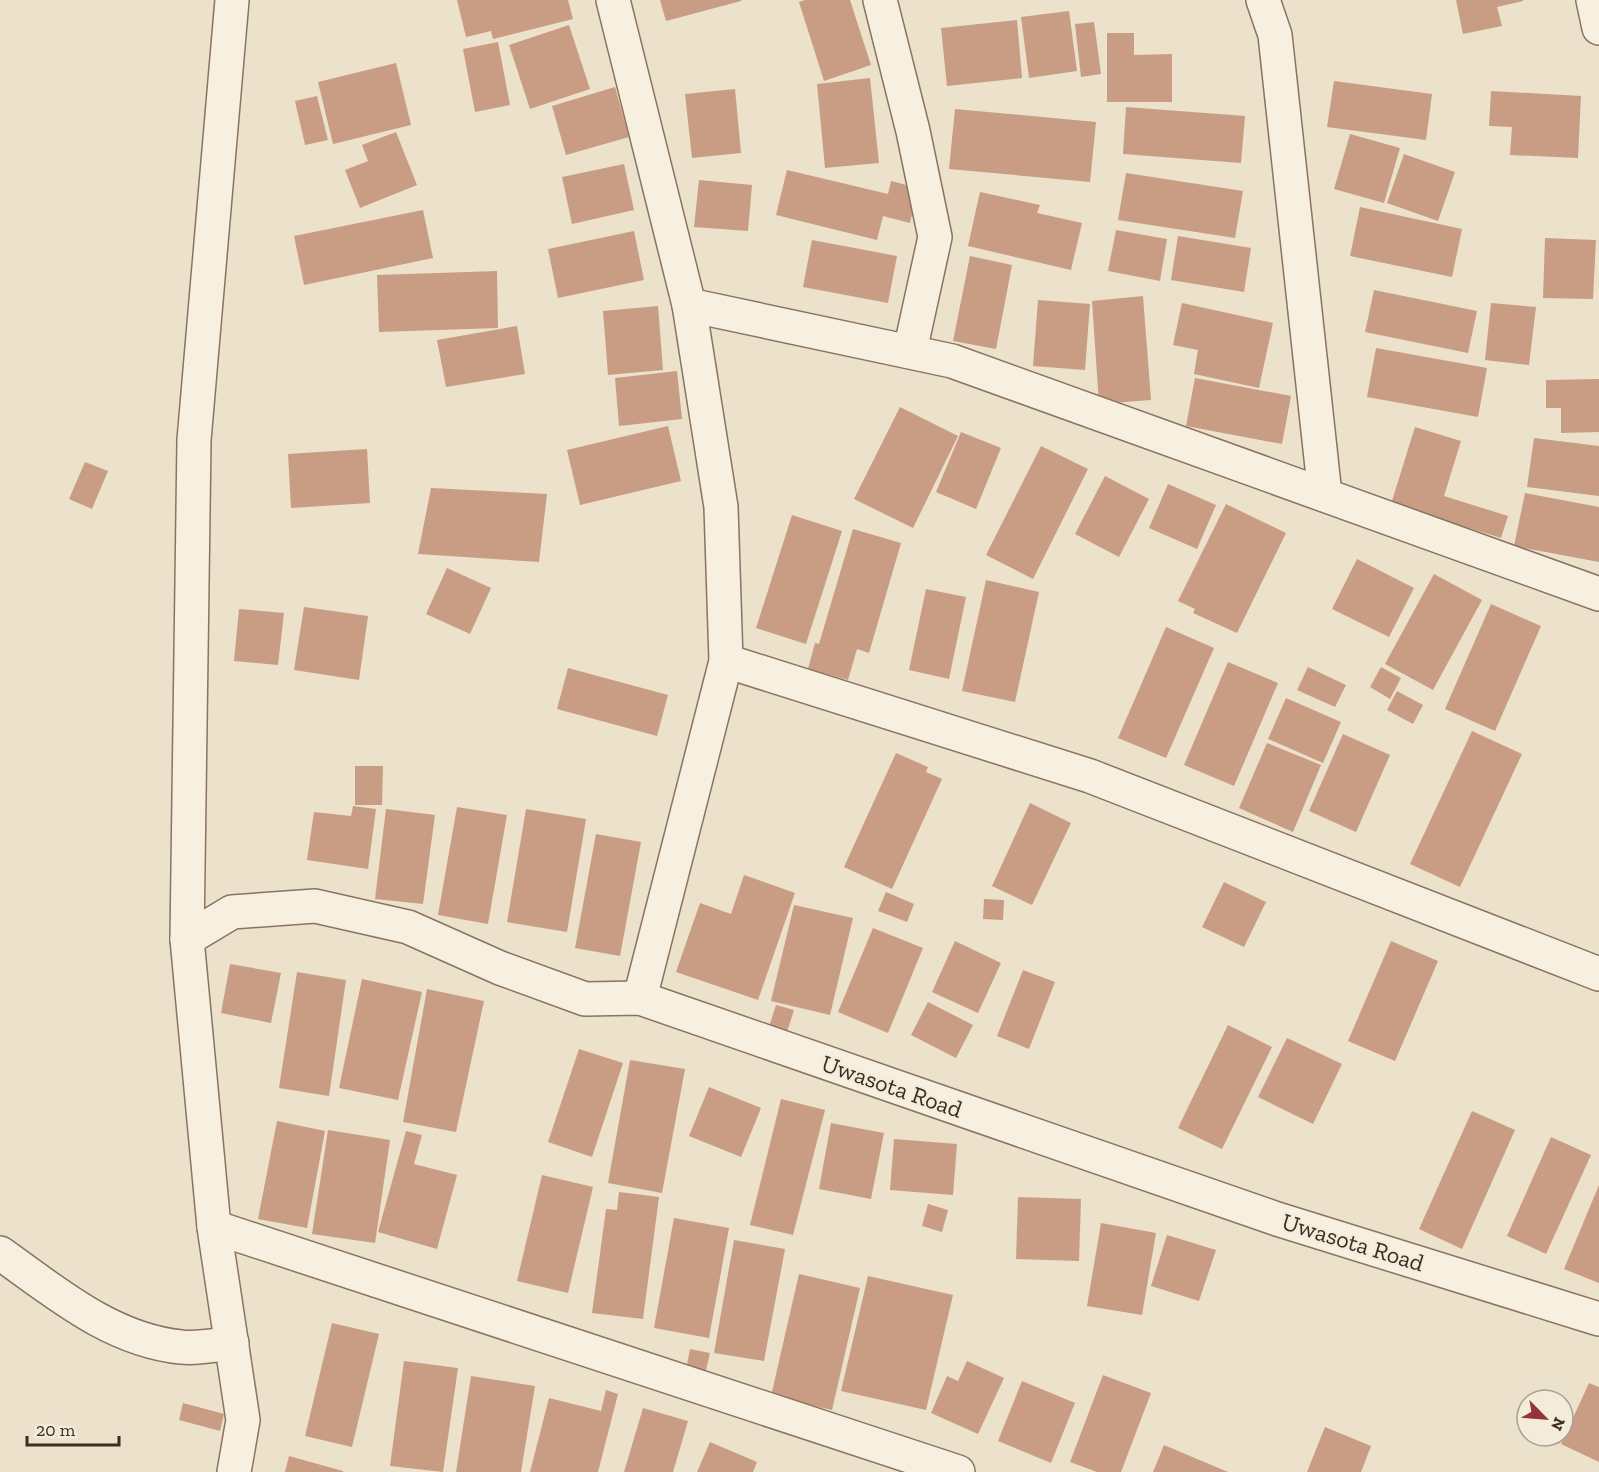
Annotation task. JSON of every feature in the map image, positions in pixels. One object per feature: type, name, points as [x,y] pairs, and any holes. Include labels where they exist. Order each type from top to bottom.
[{"type":"street","points":[[232,0],[194,440],[188,939],[214,1227],[243,1420],[234,1472]]},
{"type":"street","points":[[613,0],[690,305],[722,507],[726,661],[640,998]]},
{"type":"street","points":[[880,0],[913,131],[935,237],[910,351]]},
{"type":"street","points":[[1263,0],[1275,35],[1325,495]]},
{"type":"street","points":[[1593,0],[1599,28]]},
{"type":"street","points":[[690,305],[952,361],[1599,594]]},
{"type":"street","points":[[726,661],[1090,776],[1599,974]]},
{"type":"street","name":"Uwasota Road","points":[[188,939],[232,912],[315,906],[408,927],[500,968],[585,999],[640,998],[1277,1219],[1599,1319]]},
{"type":"street","points":[[214,1227],[958,1472]]},
{"type":"street","points":[[0,1253],[89,1316],[152,1342],[184,1347],[232,1343]]},
{"type":"building","points":[[457,0],[568,0],[573,19],[493,39],[491,31],[466,37]]},
{"type":"building","points":[[660,0],[741,0],[741,1],[666,21]]},
{"type":"building","points":[[850,0],[871,65],[824,81],[799,2]]},
{"type":"building","points":[[1456,0],[1523,1],[1497,7],[1502,26],[1463,34]]},
{"type":"building","points":[[1069,11],[1077,71],[1029,78],[1021,17]]},
{"type":"building","points":[[1017,20],[1022,78],[947,86],[941,28]]},
{"type":"building","points":[[1094,22],[1101,74],[1081,77],[1075,24]]},
{"type":"building","points":[[569,25],[590,89],[530,109],[509,45]]},
{"type":"building","points":[[1107,33],[1134,33],[1134,55],[1172,54],[1172,102],[1107,102]]},
{"type":"building","points":[[498,42],[510,105],[475,112],[463,49]]},
{"type":"building","points":[[396,63],[411,125],[333,144],[318,82]]},
{"type":"building","points":[[870,78],[879,163],[825,168],[817,84]]},
{"type":"building","points":[[1334,81],[1432,94],[1426,140],[1327,127]]},
{"type":"building","points":[[615,87],[629,137],[566,155],[552,106]]},
{"type":"building","points":[[735,89],[741,153],[692,158],[685,94]]},
{"type":"building","points":[[1491,91],[1581,96],[1578,158],[1510,155],[1512,127],[1489,126]]},
{"type":"building","points":[[317,96],[328,140],[305,145],[295,101]]},
{"type":"building","points":[[1126,107],[1245,116],[1241,163],[1123,154]]},
{"type":"building","points":[[955,109],[1096,122],[1090,182],[949,169]]},
{"type":"building","points":[[396,132],[417,185],[360,208],[345,170],[368,161],[362,145]]},
{"type":"building","points":[[1350,134],[1400,148],[1384,203],[1334,189]]},
{"type":"building","points":[[1404,154],[1455,172],[1438,221],[1387,203]]},
{"type":"building","points":[[624,164],[634,210],[572,224],[562,177]]},
{"type":"building","points":[[787,170],[888,194],[891,181],[918,188],[910,223],[883,216],[877,240],[776,215]]},
{"type":"building","points":[[1126,173],[1243,191],[1235,238],[1118,220]]},
{"type":"building","points":[[699,180],[752,185],[748,231],[694,227]]},
{"type":"building","points":[[980,192],[1040,205],[1037,213],[1082,223],[1071,270],[968,246]]},
{"type":"building","points":[[1360,207],[1462,229],[1452,277],[1350,256]]},
{"type":"building","points":[[423,210],[433,258],[304,285],[294,236]]},
{"type":"building","points":[[1116,230],[1167,239],[1160,281],[1108,271]]},
{"type":"building","points":[[634,231],[644,280],[558,298],[548,249]]},
{"type":"building","points":[[1178,236],[1251,248],[1244,292],[1171,280]]},
{"type":"building","points":[[1545,238],[1596,240],[1593,299],[1543,298]]},
{"type":"building","points":[[812,240],[897,256],[888,303],[803,287]]},
{"type":"building","points":[[970,256],[1012,265],[996,349],[953,341]]},
{"type":"building","points":[[497,271],[498,328],[379,332],[377,275]]},
{"type":"building","points":[[1374,290],[1477,311],[1468,353],[1365,332]]},
{"type":"building","points":[[1143,296],[1151,400],[1099,404],[1092,301]]},
{"type":"building","points":[[1038,300],[1090,304],[1085,370],[1033,366]]},
{"type":"building","points":[[1182,303],[1273,323],[1259,388],[1194,374],[1198,350],[1173,345]]},
{"type":"building","points":[[1491,303],[1536,307],[1529,365],[1485,360]]},
{"type":"building","points":[[658,306],[663,370],[608,375],[603,311]]},
{"type":"building","points":[[517,326],[525,374],[446,387],[437,340]]},
{"type":"building","points":[[1376,348],[1487,368],[1478,417],[1367,397]]},
{"type":"building","points":[[677,371],[682,419],[619,426],[615,378]]},
{"type":"building","points":[[1195,378],[1291,396],[1282,444],[1186,426]]},
{"type":"building","points":[[1599,379],[1599,432],[1561,433],[1561,408],[1546,408],[1546,380]]},
{"type":"building","points":[[900,407],[958,436],[913,528],[854,499]]},
{"type":"building","points":[[668,426],[681,481],[580,505],[567,450]]},
{"type":"building","points":[[1415,427],[1461,441],[1444,496],[1508,516],[1501,538],[1391,504]]},
{"type":"building","points":[[961,432],[1001,448],[976,509],[936,492]]},
{"type":"building","points":[[1534,438],[1599,446],[1599,496],[1527,487]]},
{"type":"building","points":[[1041,446],[1088,469],[1033,579],[986,555]]},
{"type":"building","points":[[367,449],[370,503],[291,508],[288,454]]},
{"type":"building","points":[[85,462],[108,471],[92,509],[69,499]]},
{"type":"building","points":[[1105,476],[1149,499],[1119,557],[1075,534]]},
{"type":"building","points":[[1168,484],[1216,505],[1197,549],[1149,528]]},
{"type":"building","points":[[431,488],[547,494],[539,562],[418,554]]},
{"type":"building","points":[[1525,493],[1599,507],[1599,562],[1514,546]]},
{"type":"building","points":[[1226,504],[1286,533],[1237,633],[1193,613],[1195,609],[1178,601]]},
{"type":"building","points":[[792,515],[842,531],[806,644],[756,628]]},
{"type":"building","points":[[853,529],[901,543],[869,653],[857,649],[848,680],[808,669],[815,643],[819,644]]},
{"type":"building","points":[[1357,559],[1414,588],[1389,637],[1332,609]]},
{"type":"building","points":[[447,568],[491,588],[470,634],[426,614]]},
{"type":"building","points":[[1434,574],[1482,600],[1433,690],[1385,664]]},
{"type":"building","points":[[986,580],[1039,592],[1015,702],[962,691]]},
{"type":"building","points":[[926,589],[966,597],[949,679],[909,670]]},
{"type":"building","points":[[1491,604],[1541,626],[1495,731],[1445,709]]},
{"type":"building","points":[[304,607],[368,616],[359,680],[294,670]]},
{"type":"building","points":[[239,609],[284,613],[278,665],[234,661]]},
{"type":"building","points":[[1166,627],[1214,648],[1166,758],[1118,738]]},
{"type":"building","points":[[1228,662],[1278,683],[1234,786],[1184,765]]},
{"type":"building","points":[[1308,667],[1346,685],[1335,707],[1297,690]]},
{"type":"building","points":[[1381,667],[1401,678],[1390,699],[1370,687]]},
{"type":"building","points":[[568,668],[668,695],[657,736],[557,709]]},
{"type":"building","points":[[1397,691],[1423,705],[1413,724],[1387,710]]},
{"type":"building","points":[[1286,698],[1341,722],[1323,763],[1268,739]]},
{"type":"building","points":[[1472,731],[1522,754],[1460,887],[1410,864]]},
{"type":"building","points":[[1343,734],[1390,755],[1356,832],[1309,811]]},
{"type":"building","points":[[1267,743],[1321,765],[1293,832],[1239,808]]},
{"type":"building","points":[[896,753],[928,767],[926,772],[942,779],[892,889],[844,867]]},
{"type":"building","points":[[355,766],[383,766],[382,805],[355,805]]},
{"type":"building","points":[[1030,803],[1071,823],[1032,905],[992,886]]},
{"type":"building","points":[[353,806],[376,809],[368,869],[307,860],[314,812],[351,816]]},
{"type":"building","points":[[457,807],[507,815],[488,924],[438,915]]},
{"type":"building","points":[[386,809],[435,815],[423,904],[375,899]]},
{"type":"building","points":[[526,809],[586,819],[567,932],[507,922]]},
{"type":"building","points":[[596,834],[641,842],[620,956],[575,948]]},
{"type":"building","points":[[744,875],[795,893],[758,1000],[676,972],[700,903],[731,914]]},
{"type":"building","points":[[1224,882],[1266,902],[1244,947],[1202,927]]},
{"type":"building","points":[[886,892],[914,904],[907,922],[878,911]]},
{"type":"building","points":[[984,899],[1004,900],[1003,920],[983,919]]},
{"type":"building","points":[[794,905],[853,918],[830,1015],[771,1001]]},
{"type":"building","points":[[873,928],[923,948],[888,1033],[838,1012]]},
{"type":"building","points":[[955,941],[1001,963],[978,1013],[932,992]]},
{"type":"building","points":[[1391,941],[1438,961],[1395,1061],[1348,1041]]},
{"type":"building","points":[[230,964],[281,973],[271,1023],[221,1013]]},
{"type":"building","points":[[1023,970],[1055,982],[1029,1049],[997,1036]]},
{"type":"building","points":[[297,972],[346,980],[329,1096],[279,1088]]},
{"type":"building","points":[[362,979],[422,992],[398,1100],[339,1088]]},
{"type":"building","points":[[427,989],[484,1001],[456,1132],[403,1122]]},
{"type":"building","points":[[928,1002],[973,1025],[956,1058],[911,1035]]},
{"type":"building","points":[[776,1005],[794,1010],[787,1032],[769,1027]]},
{"type":"building","points":[[1228,1025],[1272,1047],[1222,1149],[1178,1128]]},
{"type":"building","points":[[1287,1038],[1342,1064],[1313,1124],[1258,1097]]},
{"type":"building","points":[[579,1049],[623,1063],[592,1157],[548,1142]]},
{"type":"building","points":[[630,1060],[685,1069],[662,1193],[608,1183]]},
{"type":"building","points":[[709,1087],[761,1108],[741,1157],[689,1136]]},
{"type":"building","points":[[781,1099],[825,1110],[793,1235],[750,1225]]},
{"type":"building","points":[[1472,1111],[1515,1130],[1462,1249],[1419,1229]]},
{"type":"building","points":[[277,1121],[325,1131],[307,1228],[258,1219]]},
{"type":"building","points":[[831,1123],[884,1133],[871,1199],[819,1189]]},
{"type":"building","points":[[328,1130],[390,1140],[375,1243],[312,1234]]},
{"type":"building","points":[[406,1131],[422,1135],[414,1164],[457,1175],[437,1249],[378,1232]]},
{"type":"building","points":[[1551,1137],[1591,1155],[1546,1254],[1507,1236]]},
{"type":"building","points":[[894,1139],[957,1144],[953,1195],[890,1190]]},
{"type":"building","points":[[542,1175],[593,1187],[568,1293],[517,1281]]},
{"type":"building","points":[[1599,1185],[1599,1283],[1564,1269]]},
{"type":"building","points":[[619,1192],[659,1197],[643,1319],[592,1313],[606,1209],[617,1210]]},
{"type":"building","points":[[1018,1197],[1081,1199],[1079,1261],[1016,1259]]},
{"type":"building","points":[[928,1204],[948,1210],[942,1232],[922,1226]]},
{"type":"building","points":[[674,1218],[729,1228],[709,1338],[654,1328]]},
{"type":"building","points":[[1101,1223],[1156,1233],[1142,1315],[1087,1306]]},
{"type":"building","points":[[1167,1235],[1216,1250],[1199,1301],[1151,1286]]},
{"type":"building","points":[[734,1240],[785,1249],[764,1361],[714,1353]]},
{"type":"building","points":[[799,1274],[860,1288],[832,1410],[771,1396]]},
{"type":"building","points":[[868,1276],[953,1295],[926,1410],[841,1391]]},
{"type":"building","points":[[332,1323],[379,1334],[352,1447],[305,1436]]},
{"type":"building","points":[[690,1349],[710,1353],[704,1379],[685,1375]]},
{"type":"building","points":[[404,1361],[458,1368],[443,1472],[390,1466]]},
{"type":"building","points":[[967,1361],[1004,1378],[978,1434],[931,1413],[947,1376],[958,1381]]},
{"type":"building","points":[[1103,1375],[1151,1393],[1121,1472],[1097,1472],[1070,1462]]},
{"type":"building","points":[[471,1376],[535,1386],[521,1472],[456,1472]]},
{"type":"building","points":[[1022,1381],[1075,1403],[1051,1463],[998,1441]]},
{"type":"building","points":[[1589,1383],[1599,1387],[1599,1462],[1569,1448],[1575,1448],[1575,1414]]},
{"type":"building","points":[[606,1390],[618,1394],[598,1472],[530,1472],[549,1398],[601,1411]]},
{"type":"building","points":[[183,1403],[224,1414],[220,1431],[179,1420]]},
{"type":"building","points":[[643,1408],[688,1421],[673,1472],[624,1472]]},
{"type":"building","points":[[1325,1427],[1371,1446],[1361,1472],[1307,1472]]},
{"type":"building","points":[[710,1442],[757,1462],[753,1472],[697,1472]]},
{"type":"building","points":[[1164,1445],[1228,1472],[1153,1472]]},
{"type":"building","points":[[289,1456],[343,1471],[343,1472],[285,1472]]}]
